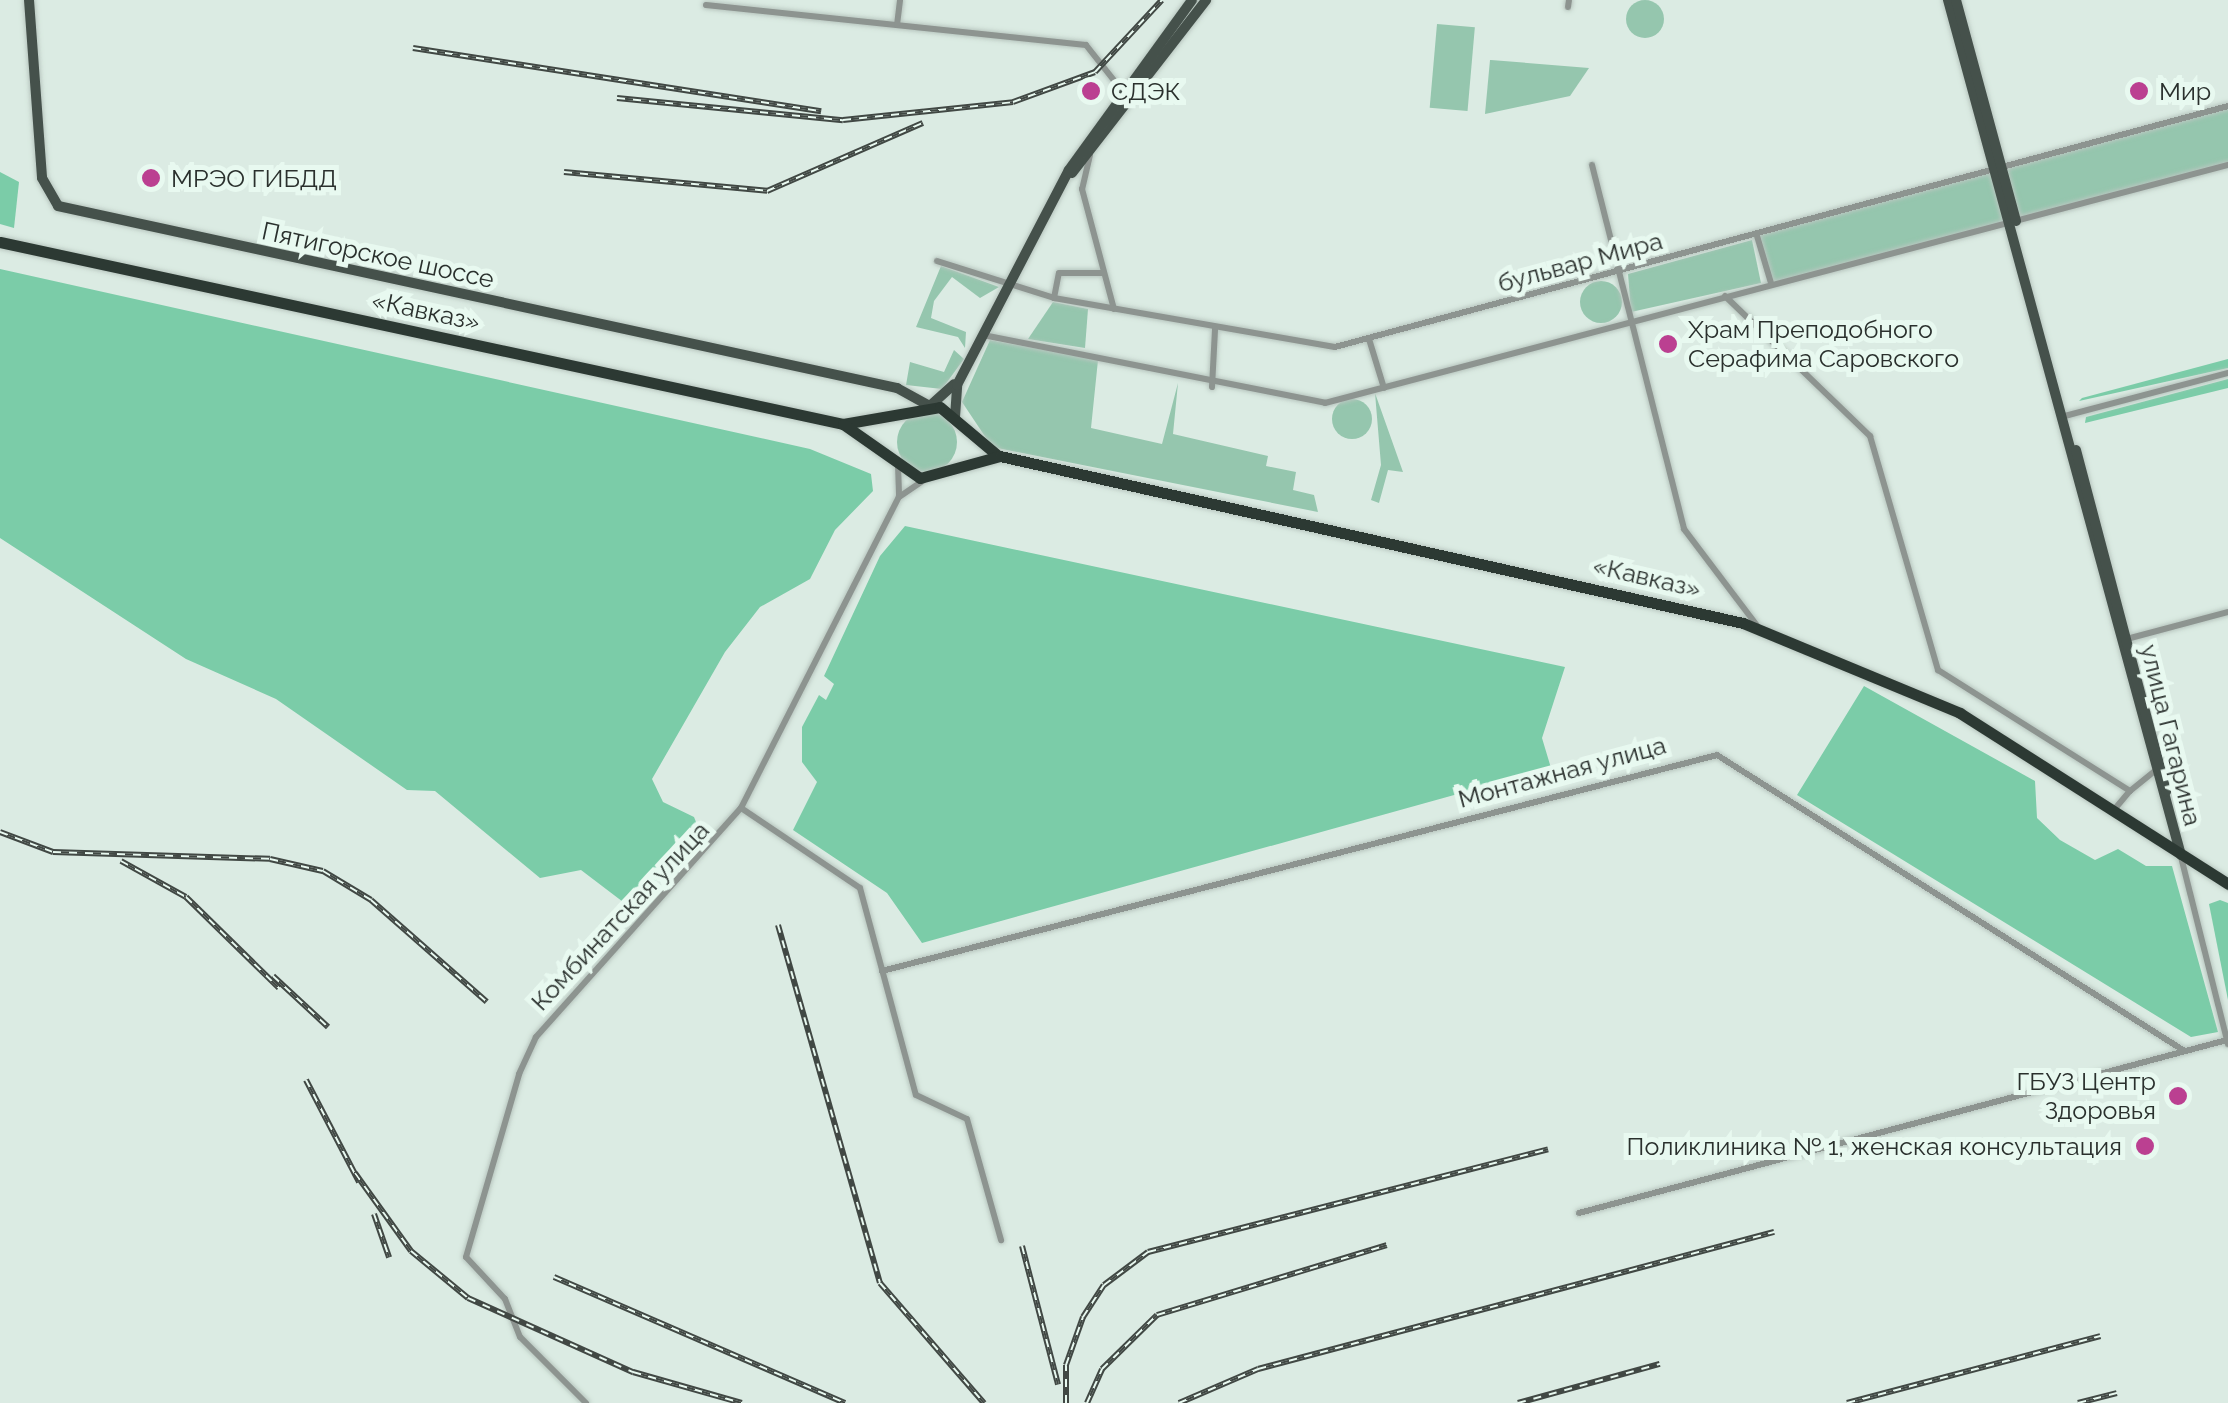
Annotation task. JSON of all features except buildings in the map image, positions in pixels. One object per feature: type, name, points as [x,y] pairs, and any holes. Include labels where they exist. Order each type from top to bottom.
[{"type":"highway","name":"«Кавказ»","points":[[0,242],[843,424],[929,479],[956,466],[1000,456]]},
{"type":"highway","name":"«Кавказ»","points":[[843,424],[929,405]]},
{"type":"highway","points":[[929,405],[955,417]]},
{"type":"highway","points":[[895,458],[904,413]]},
{"type":"highway","name":"«Кавказ»","points":[[955,417],[963,431],[1000,456],[1760,629],[1960,714],[2228,884]]},
{"type":"highway","points":[[956,466],[963,431]]},
{"type":"main road","name":"Пятигорское шоссе","points":[[29,0],[42,178],[58,206],[897,388],[929,405]]},
{"type":"main road","points":[[1064,180],[1091,154],[1192,0]]},
{"type":"main road","points":[[955,417],[961,376],[1064,180],[1206,0]]},
{"type":"main road","name":"улица Гагарина","points":[[1948,0],[1998,167]]},
{"type":"main road","name":"улица Гагарина","points":[[1956,0],[2181,856]]},
{"type":"main road","points":[[929,405],[961,376]]},
{"type":"main road","points":[[897,388],[908,397],[904,413]]},
{"type":"street","points":[[897,25],[900,0]]},
{"type":"street","points":[[706,4],[1086,46],[1128,97]]},
{"type":"street","name":"бульвар Мира","points":[[938,261],[1054,298],[1327,348],[1615,275],[2228,106]]},
{"type":"street","points":[[1091,154],[1082,189],[1114,308]]},
{"type":"street","points":[[982,335],[1212,387],[1314,405],[2228,165]]},
{"type":"street","points":[[1592,166],[1615,275],[1684,529],[1760,629]]},
{"type":"street","points":[[1757,236],[1771,284]]},
{"type":"street","points":[[1054,298],[1059,272],[1104,273]]},
{"type":"street","points":[[1725,296],[1870,436],[1938,670],[2130,791]]},
{"type":"street","points":[[1212,387],[1215,328]]},
{"type":"street","points":[[1369,339],[1384,388]]},
{"type":"street","points":[[2063,416],[2228,372]]},
{"type":"street","name":"Комбинатская улица","points":[[586,1403],[520,1337],[506,1299],[468,1264],[466,1241],[536,1038],[741,808],[899,497],[895,458]]},
{"type":"street","points":[[899,497],[929,479]]},
{"type":"street","points":[[2122,640],[2228,612]]},
{"type":"street","name":"Монтажная улица","points":[[882,971],[1717,755],[2183,1050]]},
{"type":"street","points":[[2114,810],[2157,769]]},
{"type":"street","points":[[741,808],[860,888],[916,1095],[968,1119],[1000,1240]]},
{"type":"street","points":[[1579,1213],[2183,1050],[2228,1042],[2181,856]]},
{"type":"green space","points":[[1645,0],[1658,6],[1664,19],[1658,32],[1645,38],[1632,32],[1626,19],[1632,6]]},
{"type":"green space","points":[[1437,24],[1475,27],[1468,111],[1430,108]]},
{"type":"green space","points":[[1490,60],[1589,68],[1570,96],[1485,114]]},
{"type":"green space","points":[[2228,106],[2228,165],[1771,283],[1757,236]]},
{"type":"green space","points":[[0,172],[19,182],[14,228],[0,224]]},
{"type":"green space","points":[[1752,240],[1761,283],[1631,312],[1628,274]]},
{"type":"green space","points":[[941,266],[999,287],[980,298],[952,277],[934,301],[931,318],[966,332],[965,348],[958,337],[916,327]]},
{"type":"green space","points":[[0,269],[810,449],[871,474],[873,491],[835,530],[810,579],[760,607],[725,652],[652,779],[663,802],[694,817],[700,832],[631,908],[581,870],[540,878],[435,791],[407,790],[276,699],[186,659],[0,538]]},
{"type":"green space","points":[[1601,281],[1616,287],[1622,302],[1616,317],[1601,323],[1586,317],[1580,302],[1586,287]]},
{"type":"green space","points":[[1053,302],[1088,309],[1085,348],[1028,339]]},
{"type":"green space","points":[[990,340],[1098,360],[1091,428],[1162,444],[1178,383],[1173,434],[1268,456],[1266,466],[1296,472],[1293,490],[1314,495],[1318,512],[992,447],[962,402]]},
{"type":"green space","points":[[954,350],[964,359],[942,389],[906,385],[910,362],[944,372]]},
{"type":"green space","points":[[2228,359],[2228,368],[2079,401],[2082,398]]},
{"type":"green space","points":[[2228,379],[2228,388],[2085,423],[2086,417]]},
{"type":"green space","points":[[1375,393],[1403,472],[1388,470],[1379,503],[1371,500],[1381,465]]},
{"type":"green space","points":[[1352,399],[1366,405],[1372,419],[1366,433],[1352,439],[1338,433],[1332,419],[1338,405]]},
{"type":"green space","points":[[927,412],[948,421],[957,442],[948,463],[927,472],[906,463],[897,442],[906,421]]},
{"type":"green space","points":[[905,526],[1565,667],[1542,738],[1551,768],[922,943],[887,893],[793,830],[817,782],[802,762],[802,727],[819,695],[826,700],[834,684],[824,676],[880,556]]},
{"type":"green space","points":[[1864,686],[2035,781],[2037,818],[2060,840],[2095,860],[2118,849],[2146,866],[2172,866],[2218,1032],[2191,1037],[1797,795]]},
{"type":"green space","points":[[2220,900],[2228,903],[2228,1000],[2209,904]]},
{"type":"railway","points":[[617,98],[843,120],[1013,102],[1095,72],[1162,0]]},
{"type":"railway","points":[[413,48],[821,111]]},
{"type":"railway","points":[[564,172],[767,191],[923,123]]},
{"type":"railway","points":[[0,832],[53,852],[270,859],[323,871],[371,900],[487,1002]]},
{"type":"railway","points":[[121,861],[186,897],[279,988]]},
{"type":"railway","points":[[778,925],[880,1283],[984,1403]]},
{"type":"railway","points":[[273,976],[328,1027]]},
{"type":"railway","points":[[306,1080],[359,1182]]},
{"type":"railway","points":[[1066,1403],[1066,1365],[1083,1317],[1104,1285],[1148,1252],[1548,1149]]},
{"type":"railway","points":[[355,1173],[411,1251],[468,1298],[633,1372],[742,1403]]},
{"type":"railway","points":[[374,1214],[389,1257]]},
{"type":"railway","points":[[1179,1403],[1258,1369],[1774,1232]]},
{"type":"railway","points":[[1087,1403],[1102,1369],[1157,1315],[1387,1245]]},
{"type":"railway","points":[[1022,1246],[1058,1384]]},
{"type":"railway","points":[[554,1277],[845,1403]]},
{"type":"railway","points":[[1847,1403],[2100,1336]]},
{"type":"railway","points":[[1518,1403],[1660,1364]]},
{"type":"railway","points":[[2078,1403],[2117,1393]]},
{"type":"place","name":"СДЭК","points":[[1091,91]]},
{"type":"place","name":"Мир","points":[[2139,91]]},
{"type":"place","name":"МРЭО ГИБДД","points":[[151,178]]},
{"type":"place","name":"Храм Преподобного Серафима Саровского","points":[[1668,344]]},
{"type":"place","name":"ГБУЗ Центр Здоровья","points":[[2178,1096]]},
{"type":"place","name":"Поликлиника № 1, женская консультация","points":[[2145,1146]]}]
